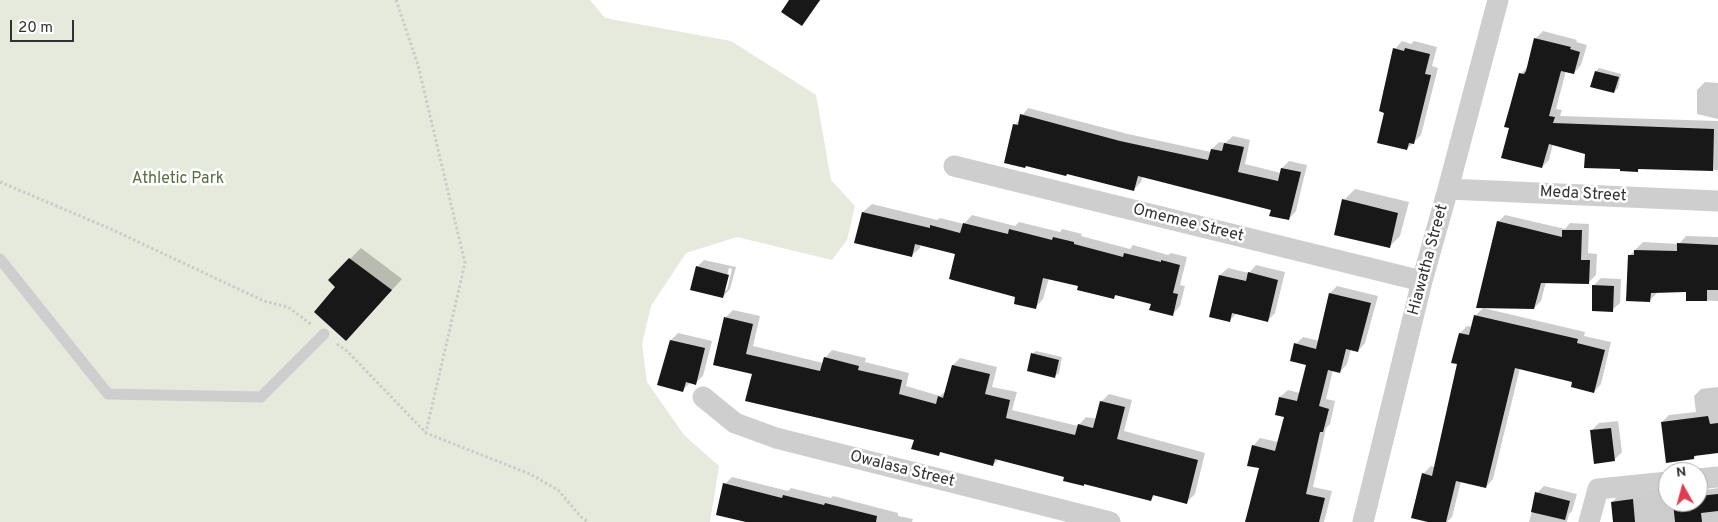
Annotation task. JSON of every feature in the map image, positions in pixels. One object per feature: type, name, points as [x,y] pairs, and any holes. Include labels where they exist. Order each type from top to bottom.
[{"type":"street","name":"Hiawatha Street","points":[[1363,522],[1422,281],[1498,0]]},
{"type":"street","name":"Omemee Street","points":[[954,166],[1422,281]]},
{"type":"street","name":"Meda Street","points":[[1448,189],[1718,201]]},
{"type":"street","name":"Owalasa Street","points":[[703,397],[735,423],[776,438],[1110,522]]},
{"type":"street","points":[[1589,522],[1598,489],[1658,483]]},
{"type":"lane","points":[[0,259],[108,394],[261,397],[324,334]]},
{"type":"path","points":[[396,0],[418,65],[465,264],[426,433]]},
{"type":"path","points":[[0,182],[113,230],[264,301],[288,307],[347,351],[426,433],[530,474],[558,490],[581,517],[588,522]]},
{"type":"green space","name":"Athletic Park","points":[[0,0],[590,0],[605,18],[731,41],[816,95],[831,180],[855,206],[847,240],[832,260],[737,237],[686,253],[651,306],[642,344],[647,382],[684,435],[719,466],[710,522],[0,522]]},
{"type":"building","points":[[789,0],[820,0],[802,26],[781,12]]},
{"type":"building","points":[[1534,38],[1571,47],[1570,49],[1580,52],[1574,74],[1561,71],[1549,116],[1555,117],[1553,123],[1714,129],[1713,171],[1638,169],[1638,172],[1620,171],[1620,169],[1584,168],[1585,154],[1549,144],[1542,168],[1501,158],[1509,128],[1504,127],[1519,73],[1524,74],[1526,71]]},
{"type":"building","points":[[1393,48],[1404,51],[1405,48],[1430,54],[1425,74],[1431,75],[1414,144],[1409,143],[1407,150],[1377,143],[1384,113],[1379,111]]},
{"type":"building","points":[[1595,71],[1619,77],[1614,93],[1590,87]]},
{"type":"building","points":[[1020,114],[1120,141],[1208,160],[1211,149],[1222,151],[1224,143],[1244,147],[1238,172],[1278,181],[1281,168],[1301,172],[1289,220],[1269,216],[1271,210],[1138,176],[1134,191],[1067,174],[1066,176],[1026,166],[1025,168],[1004,163],[1013,124],[1018,125]]},
{"type":"building","points":[[1342,199],[1398,213],[1390,248],[1334,235]]},
{"type":"building","points":[[862,212],[930,228],[930,225],[960,233],[963,223],[1008,234],[1009,229],[1052,240],[1053,237],[1074,242],[1074,244],[1123,257],[1124,253],[1180,265],[1173,293],[1178,294],[1173,316],[1149,310],[1151,304],[1115,295],[1114,299],[1077,290],[1078,286],[1043,278],[1036,309],[1014,304],[1015,297],[949,279],[955,254],[915,244],[912,257],[854,243]]},
{"type":"building","points":[[1497,221],[1562,237],[1562,230],[1582,230],[1581,260],[1590,260],[1589,284],[1541,283],[1534,309],[1476,308]]},
{"type":"building","points":[[1677,243],[1718,245],[1718,290],[1707,290],[1707,301],[1686,301],[1686,292],[1651,293],[1650,302],[1626,301],[1628,255],[1634,255],[1634,250],[1677,251]]},
{"type":"building","points":[[349,258],[392,290],[346,341],[314,312],[335,287],[328,280]]},
{"type":"building","points":[[696,266],[729,275],[723,298],[690,290]]},
{"type":"building","points":[[1248,272],[1278,280],[1268,322],[1232,313],[1230,322],[1209,317],[1219,275],[1246,281]]},
{"type":"building","points":[[1592,285],[1614,286],[1613,312],[1592,311]]},
{"type":"building","points":[[1329,293],[1371,303],[1358,352],[1346,349],[1340,373],[1328,370],[1319,406],[1329,409],[1323,432],[1320,432],[1306,494],[1325,498],[1319,522],[1245,522],[1259,468],[1247,466],[1252,445],[1275,451],[1284,417],[1275,415],[1279,397],[1297,401],[1306,365],[1290,361],[1294,343],[1316,349]]},
{"type":"building","points":[[1474,315],[1578,339],[1577,343],[1605,350],[1594,393],[1571,387],[1572,382],[1515,368],[1486,488],[1456,481],[1446,522],[1428,522],[1411,518],[1422,473],[1432,476],[1457,364],[1451,363],[1459,333],[1469,335]]},
{"type":"building","points":[[724,317],[753,324],[746,354],[820,371],[824,357],[859,366],[858,370],[902,380],[899,394],[936,404],[938,396],[943,398],[952,365],[990,374],[985,394],[1010,400],[1006,418],[1075,435],[1078,424],[1093,428],[1100,401],[1125,407],[1117,439],[1198,460],[1187,504],[1153,495],[1151,501],[1084,484],[1084,486],[1063,481],[1064,477],[995,459],[993,466],[940,452],[939,456],[911,449],[914,440],[745,401],[752,374],[713,365]]},
{"type":"building","points":[[670,340],[705,348],[696,385],[686,382],[683,392],[657,385]]},
{"type":"building","points":[[1031,353],[1059,360],[1055,378],[1027,371]]},
{"type":"building","points":[[1708,416],[1710,424],[1718,423],[1718,453],[1694,456],[1694,459],[1666,462],[1661,422]]},
{"type":"building","points":[[1611,428],[1615,461],[1594,464],[1590,430]]},
{"type":"building","points":[[723,483],[782,498],[783,495],[877,516],[876,522],[746,522],[716,515]]},
{"type":"building","points":[[1535,492],[1570,501],[1565,520],[1531,512]]},
{"type":"building","points":[[1718,494],[1718,511],[1701,513],[1702,522],[1675,522],[1674,512],[1708,512],[1708,495]]},
{"type":"building","points":[[1633,499],[1635,522],[1613,522],[1611,502]]}]
